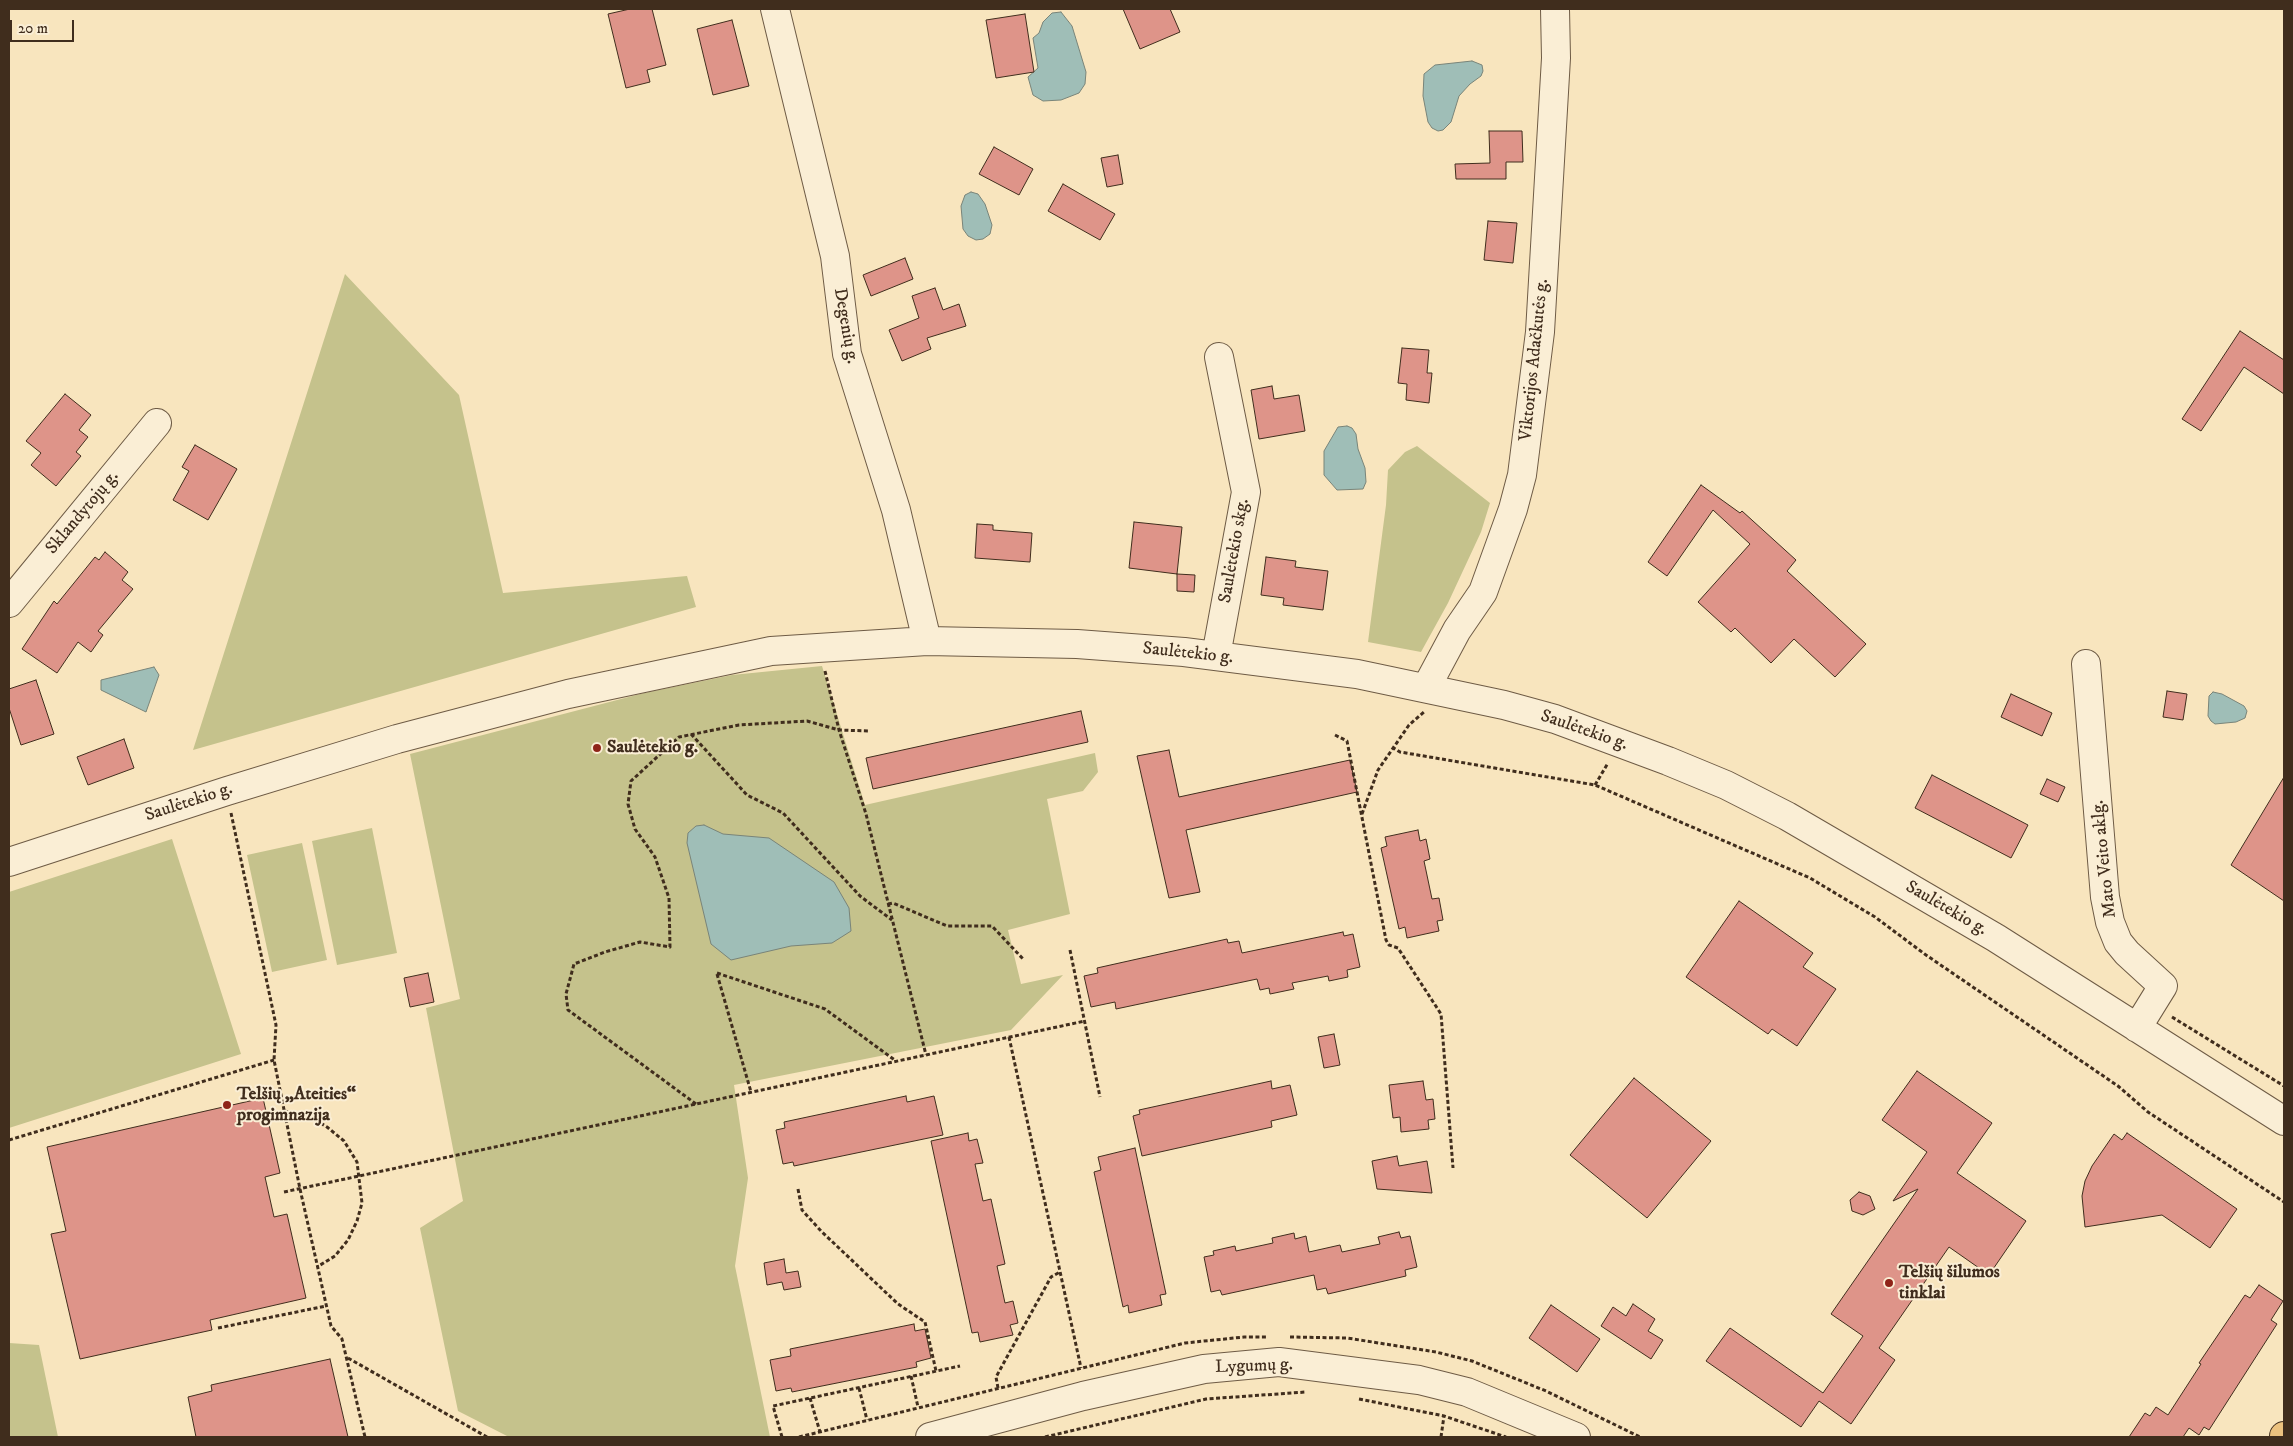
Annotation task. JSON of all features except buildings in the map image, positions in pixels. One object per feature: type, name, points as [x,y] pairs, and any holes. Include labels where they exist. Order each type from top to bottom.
[{"type":"street","name":"Degenių g.","points":[[775,9],[835,256],[847,354],[896,510],[927,640]]},
{"type":"street","name":"Viktorijos Adačkutės g.","points":[[1426,688],[1457,630],[1484,592],[1510,519],[1522,475],[1540,332],[1555,82],[1555,9]]},
{"type":"street","name":"Saulėtekio skg.","points":[[1216,656],[1246,492],[1219,358]]},
{"type":"street","name":"Sklandytojų g.","points":[[9,603],[157,423]]},
{"type":"street","name":"Saulėtekio g.","points":[[10,859],[397,739],[568,694],[771,651],[927,640],[1077,644],[1216,656],[1357,674],[1461,695],[1555,720],[1668,760],[1726,785],[1787,816],[1996,938],[2284,1121]]},
{"type":"street","name":"Mato Veito aklg.","points":[[2086,664],[2105,897],[2110,922],[2118,942],[2126,953],[2163,986],[2137,1028]]},
{"type":"street","name":"Lygumų g.","points":[[930,1437],[1083,1396],[1204,1369],[1279,1362],[1419,1380],[1467,1392],[1576,1437]]},
{"type":"path","points":[[819,648],[839,730],[866,814],[926,1055]]},
{"type":"path","points":[[1362,815],[1378,770],[1409,725],[1424,713],[1461,695]]},
{"type":"path","points":[[696,1104],[568,1010],[566,994],[574,964],[605,952],[640,942],[670,947],[670,898],[656,857],[635,829],[628,804],[631,781],[679,737],[691,734],[738,726],[806,721],[839,730],[869,731]]},
{"type":"path","points":[[691,734],[747,795],[783,813],[860,896],[892,920]]},
{"type":"path","points":[[1335,735],[1347,741],[1386,940],[1389,945],[1398,948],[1441,1014],[1453,1168]]},
{"type":"path","points":[[1392,748],[1400,752],[1596,785],[1810,878],[1875,917],[1926,955],[2118,1086],[2148,1112],[2284,1202]]},
{"type":"path","points":[[227,791],[276,1025],[274,1060],[300,1189],[331,1326],[342,1340],[365,1437]]},
{"type":"path","points":[[888,904],[893,903],[947,926],[992,926],[1024,960]]},
{"type":"path","points":[[1070,950],[1100,1097]]},
{"type":"path","points":[[751,1092],[717,973],[826,1009],[897,1061]]},
{"type":"path","points":[[2152,1004],[2284,1086]]},
{"type":"path","points":[[284,1192],[1084,1021]]},
{"type":"path","points":[[1009,1037],[1080,1368]]},
{"type":"path","points":[[9,1140],[274,1060]]},
{"type":"path","points":[[284,1112],[308,1116],[327,1127],[344,1141],[357,1162],[360,1176],[362,1203],[358,1221],[348,1240],[335,1256],[317,1267]]},
{"type":"path","points":[[798,1189],[802,1210],[821,1231],[898,1304],[925,1322],[936,1371]]},
{"type":"path","points":[[998,1388],[996,1377],[1051,1277],[1060,1272]]},
{"type":"path","points":[[218,1328],[326,1306]]},
{"type":"path","points":[[347,1358],[487,1437]]},
{"type":"path","points":[[782,1437],[773,1406],[960,1366]]},
{"type":"path","points":[[911,1376],[918,1407]]},
{"type":"path","points":[[859,1388],[867,1420]]},
{"type":"path","points":[[1045,1437],[1206,1398],[1313,1391]]},
{"type":"path","points":[[1350,1397],[1444,1416],[1506,1437]]},
{"type":"path","points":[[810,1398],[820,1432]]},
{"type":"path","points":[[1441,1437],[1444,1416]]},
{"type":"shaded area","points":[[345,274],[459,395],[503,593],[687,576],[696,607],[193,750]]},
{"type":"shaded area","points":[[1417,446],[1490,503],[1481,532],[1448,603],[1421,652],[1368,642],[1386,505],[1388,470],[1405,452]]},
{"type":"shaded area","points":[[822,666],[865,805],[1095,753],[1098,772],[1083,791],[1047,799],[1070,914],[1008,930],[1021,984],[1063,975],[1011,1030],[734,1085],[748,1178],[735,1266],[770,1437],[509,1437],[458,1411],[420,1228],[463,1201],[426,1008],[460,999],[410,754],[644,693],[732,675]]},
{"type":"shaded area","points":[[372,828],[397,953],[337,965],[312,841]]},
{"type":"shaded area","points":[[172,839],[241,1054],[9,1128],[9,892]]},
{"type":"shaded area","points":[[302,843],[327,960],[272,972],[247,855]]},
{"type":"shaded area","points":[[9,1343],[39,1345],[58,1437],[9,1437]]},
{"type":"water","points":[[1061,12],[1072,26],[1086,72],[1085,84],[1079,93],[1061,100],[1043,101],[1033,95],[1028,77],[1038,68],[1033,38],[1039,33],[1043,22],[1052,13]]},
{"type":"water","points":[[1472,61],[1482,65],[1483,71],[1481,76],[1459,96],[1451,122],[1443,130],[1438,131],[1432,128],[1428,122],[1423,96],[1424,74],[1435,65]]},
{"type":"water","points":[[971,192],[978,194],[985,204],[992,225],[990,234],[983,239],[976,240],[968,236],[963,229],[961,206],[965,195]]},
{"type":"water","points":[[1347,426],[1352,428],[1356,434],[1358,449],[1365,468],[1366,482],[1363,489],[1337,490],[1324,475],[1324,451],[1338,427]]},
{"type":"water","points":[[154,667],[159,675],[146,712],[101,690],[101,680]]},
{"type":"water","points":[[2213,692],[2222,694],[2244,706],[2247,711],[2245,718],[2236,722],[2215,724],[2211,721],[2208,716],[2209,696]]},
{"type":"water","points":[[704,825],[723,834],[769,838],[834,882],[849,908],[851,931],[832,943],[791,946],[731,960],[711,944],[687,843],[688,833],[696,826]]},
{"type":"place","name":"Saulėtekio g.","points":[[597,748]]},
{"type":"place","name":"Telšių „Ateities“ progimnazija","points":[[227,1105]]},
{"type":"place","name":"Telšių šilumos tinklai","points":[[1889,1283]]}]
